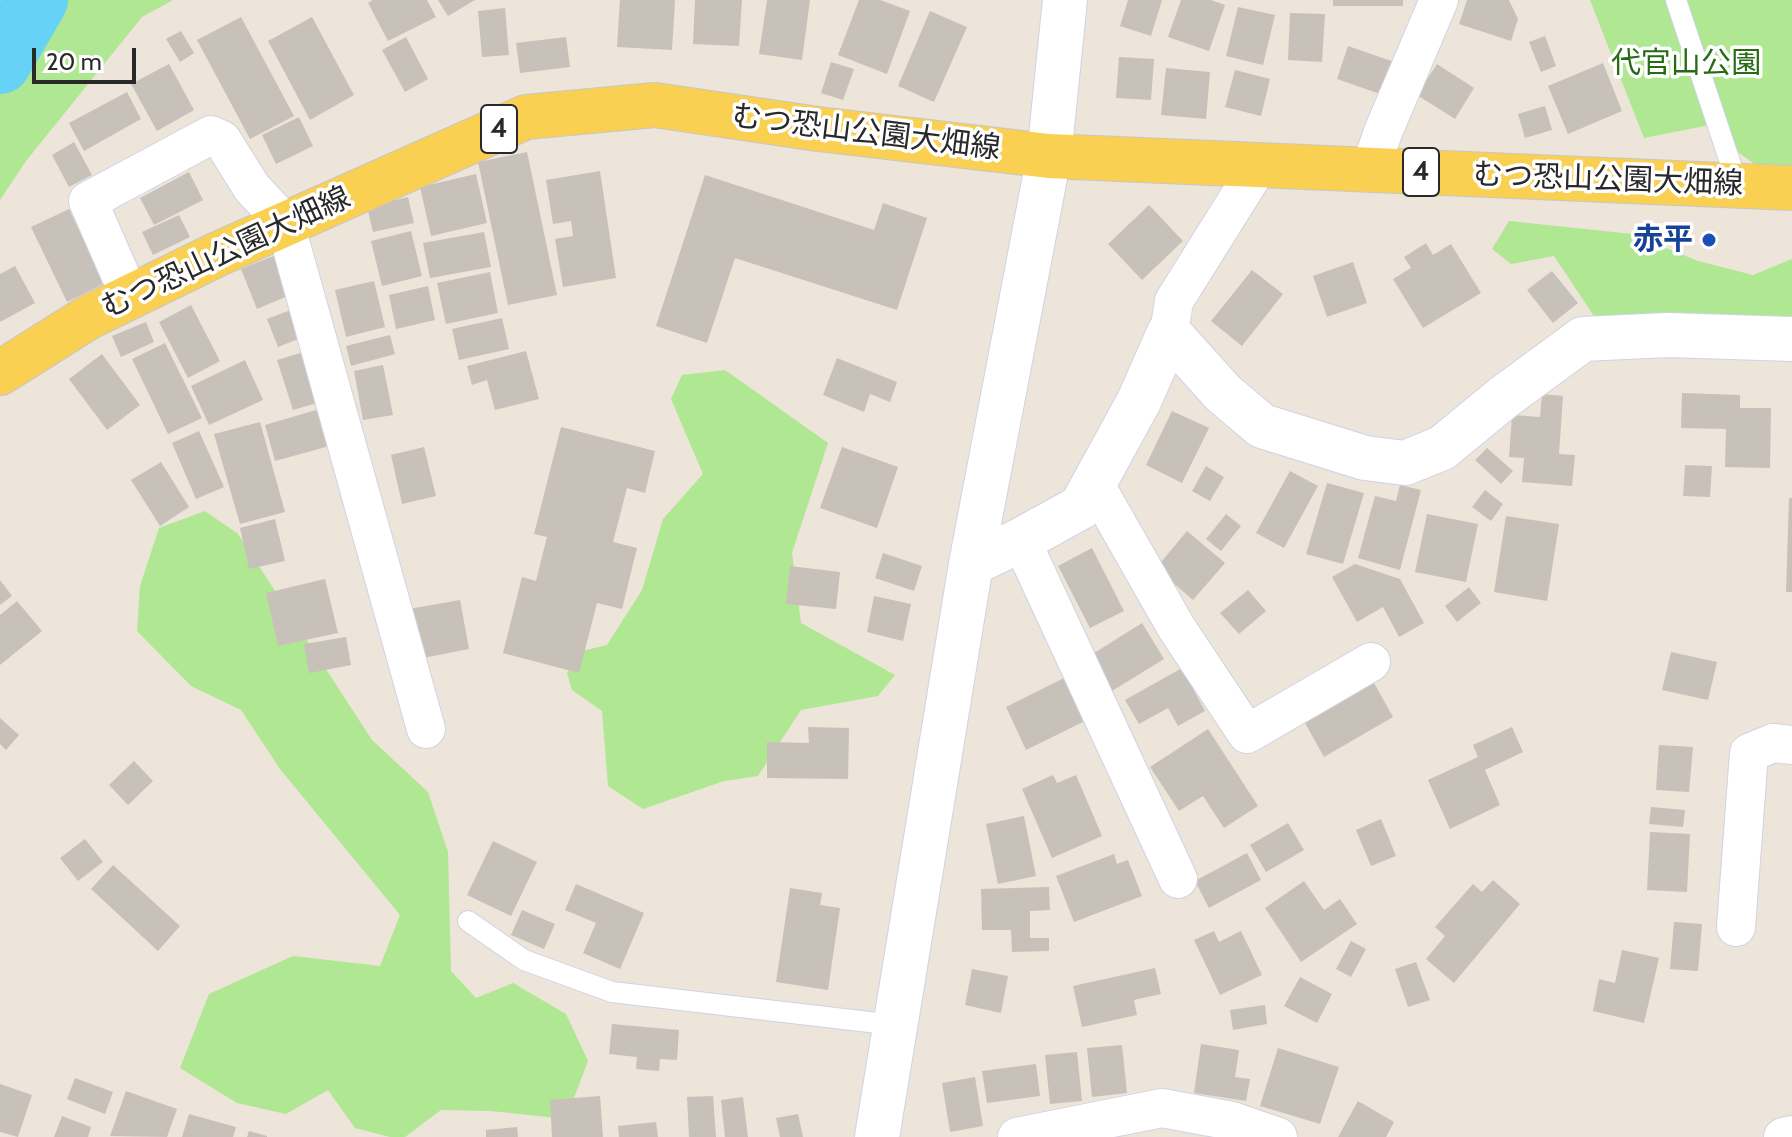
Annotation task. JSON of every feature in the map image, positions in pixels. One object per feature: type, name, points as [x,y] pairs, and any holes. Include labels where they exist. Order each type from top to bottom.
[{"type":"main road","name":"むつ恐山公園大畑線","points":[[0,373],[89,317],[130,297],[285,223],[526,117],[655,105],[818,129],[1049,156],[1792,188]]},
{"type":"street","points":[[877,1137],[971,564],[1049,156],[1065,0]]},
{"type":"street","points":[[1370,170],[1439,0]]},
{"type":"street","points":[[130,297],[88,201],[211,135],[222,140],[252,188],[285,223],[426,729]]},
{"type":"street","points":[[971,564],[1081,507],[1139,401],[1169,333],[1174,301],[1259,165]]},
{"type":"street","points":[[1169,333],[1223,393],[1262,426],[1365,458],[1405,463],[1442,448],[1504,397],[1583,339],[1668,335],[1792,339]]},
{"type":"street","points":[[1094,483],[1176,627],[1247,734],[1371,662]]},
{"type":"street","points":[[1021,540],[1178,879]]},
{"type":"street","points":[[1736,927],[1749,753],[1773,743],[1792,745]]},
{"type":"street","points":[[1017,1137],[1162,1108],[1232,1121],[1278,1137]]},
{"type":"street","points":[[1783,1137],[1792,1135]]},
{"type":"lane","points":[[1676,0],[1738,186]]},
{"type":"lane","points":[[468,921],[524,960],[612,992],[895,1025]]},
{"type":"green space","points":[[0,0],[173,0],[142,17],[26,161],[0,200]]},
{"type":"green space","name":"代官山公園","points":[[1590,0],[1792,0],[1792,169],[1760,168],[1731,147],[1720,123],[1644,138]]},
{"type":"green space","points":[[1509,221],[1632,234],[1698,261],[1753,275],[1792,259],[1792,322],[1596,319],[1554,256],[1511,264],[1492,249]]},
{"type":"green space","points":[[725,370],[828,443],[792,553],[801,623],[895,675],[878,696],[801,710],[758,776],[724,781],[643,809],[608,786],[602,711],[572,690],[567,673],[578,652],[607,645],[642,590],[663,519],[703,474],[671,399],[682,375]]},
{"type":"green space","points":[[205,511],[238,534],[372,740],[428,792],[448,852],[451,971],[476,998],[513,983],[566,1014],[588,1061],[566,1119],[491,1111],[441,1110],[405,1137],[390,1137],[355,1128],[328,1090],[286,1114],[237,1103],[180,1068],[209,994],[293,956],[380,966],[400,915],[280,769],[241,710],[191,686],[137,631],[140,586],[159,528]]},
{"type":"building","points":[[373,0],[427,0],[436,17],[388,41],[368,3]]},
{"type":"building","points":[[438,0],[475,0],[448,16]]},
{"type":"building","points":[[620,0],[675,0],[672,50],[617,47]]},
{"type":"building","points":[[695,0],[742,0],[739,46],[693,44]]},
{"type":"building","points":[[767,0],[810,0],[802,60],[759,54]]},
{"type":"building","points":[[859,0],[880,0],[910,11],[887,74],[838,55]]},
{"type":"building","points":[[1128,0],[1162,0],[1151,36],[1120,26]]},
{"type":"building","points":[[1181,0],[1211,0],[1225,5],[1209,51],[1168,37]]},
{"type":"building","points":[[1333,0],[1403,0],[1403,6],[1333,6]]},
{"type":"building","points":[[1467,0],[1509,0],[1518,19],[1511,41],[1459,24]]},
{"type":"building","points":[[1238,7],[1275,15],[1263,65],[1226,56]]},
{"type":"building","points":[[505,8],[509,55],[482,57],[478,11]]},
{"type":"building","points":[[930,11],[967,27],[934,102],[898,86]]},
{"type":"building","points":[[1290,13],[1325,14],[1322,62],[1288,60]]},
{"type":"building","points":[[241,17],[294,116],[250,139],[197,40]]},
{"type":"building","points":[[312,17],[354,95],[310,120],[268,41]]},
{"type":"building","points":[[181,31],[194,53],[180,62],[166,39]]},
{"type":"building","points":[[1545,36],[1556,66],[1541,72],[1529,42]]},
{"type":"building","points":[[406,37],[428,79],[405,92],[382,50]]},
{"type":"building","points":[[566,37],[570,67],[520,73],[516,43]]},
{"type":"building","points":[[1348,46],[1397,63],[1386,96],[1337,79]]},
{"type":"building","points":[[1119,57],[1154,59],[1151,100],[1116,98]]},
{"type":"building","points":[[831,62],[854,69],[843,100],[821,93]]},
{"type":"building","points":[[1603,63],[1622,111],[1568,134],[1548,86]]},
{"type":"building","points":[[169,64],[194,110],[157,131],[131,84]]},
{"type":"building","points":[[1437,64],[1474,88],[1455,119],[1417,95]]},
{"type":"building","points":[[1166,68],[1210,72],[1206,119],[1161,115]]},
{"type":"building","points":[[1235,70],[1270,79],[1261,116],[1225,107]]},
{"type":"building","points":[[127,92],[141,119],[84,151],[69,123]]},
{"type":"building","points":[[1545,106],[1552,130],[1525,138],[1518,114]]},
{"type":"building","points":[[299,117],[313,146],[276,164],[262,135]]},
{"type":"building","points":[[74,142],[92,175],[69,187],[52,155]]},
{"type":"building","points":[[527,152],[557,295],[508,305],[478,162]]},
{"type":"building","points":[[600,171],[616,278],[563,287],[555,239],[573,236],[571,221],[553,224],[546,180]]},
{"type":"building","points":[[189,172],[203,200],[154,225],[140,198]]},
{"type":"building","points":[[476,174],[487,223],[431,236],[420,187]]},
{"type":"building","points":[[705,175],[874,230],[883,203],[927,218],[897,310],[735,258],[707,343],[656,326]]},
{"type":"building","points":[[408,197],[414,223],[373,232],[367,207]]},
{"type":"building","points":[[1149,205],[1183,241],[1142,280],[1108,244]]},
{"type":"building","points":[[69,209],[105,283],[67,302],[31,227]]},
{"type":"building","points":[[179,215],[190,237],[153,255],[142,232]]},
{"type":"building","points":[[411,231],[422,276],[382,286],[371,241]]},
{"type":"building","points":[[484,232],[491,267],[430,278],[423,243]]},
{"type":"building","points":[[1426,243],[1433,255],[1451,244],[1481,293],[1423,328],[1393,279],[1411,268],[1404,257]]},
{"type":"building","points":[[281,253],[297,292],[257,309],[241,269]]},
{"type":"building","points":[[1353,262],[1367,303],[1327,317],[1313,276]]},
{"type":"building","points":[[15,266],[35,303],[0,322],[0,274]]},
{"type":"building","points":[[1252,270],[1283,294],[1242,346],[1211,321]]},
{"type":"building","points":[[1552,271],[1578,303],[1553,323],[1527,290]]},
{"type":"building","points":[[490,272],[498,313],[446,324],[437,283]]},
{"type":"building","points":[[374,281],[385,327],[346,337],[335,290]]},
{"type":"building","points":[[428,286],[435,320],[396,329],[389,295]]},
{"type":"building","points":[[191,305],[220,361],[188,378],[159,322]]},
{"type":"building","points":[[301,306],[311,334],[278,347],[267,319]]},
{"type":"building","points":[[502,318],[509,349],[459,360],[452,329]]},
{"type":"building","points":[[146,322],[154,342],[121,357],[112,336]]},
{"type":"building","points":[[390,335],[395,354],[351,366],[346,346]]},
{"type":"building","points":[[165,343],[202,418],[168,434],[132,359]]},
{"type":"building","points":[[317,348],[331,399],[293,410],[277,360]]},
{"type":"building","points":[[526,351],[539,399],[495,410],[487,380],[472,385],[467,366]]},
{"type":"building","points":[[102,354],[140,405],[107,430],[69,379]]},
{"type":"building","points":[[837,358],[897,382],[890,402],[870,394],[864,412],[823,395]]},
{"type":"building","points":[[245,360],[263,400],[209,425],[191,386]]},
{"type":"building","points":[[383,365],[393,415],[363,420],[354,371]]},
{"type":"building","points":[[1682,393],[1740,395],[1740,408],[1771,408],[1770,468],[1725,467],[1726,429],[1681,428]]},
{"type":"building","points":[[1542,394],[1563,396],[1559,454],[1575,455],[1572,486],[1522,482],[1524,458],[1509,457],[1512,415],[1540,417]]},
{"type":"building","points":[[333,405],[344,442],[275,461],[265,425]]},
{"type":"building","points":[[1172,411],[1209,428],[1182,483],[1146,465]]},
{"type":"building","points":[[260,422],[285,512],[240,524],[214,434]]},
{"type":"building","points":[[561,427],[655,451],[645,493],[627,488],[613,542],[637,548],[622,609],[597,603],[579,673],[503,653],[522,577],[536,581],[547,537],[534,534]]},
{"type":"building","points":[[199,431],[224,487],[196,499],[172,443]]},
{"type":"building","points":[[424,447],[436,496],[402,504],[391,455]]},
{"type":"building","points":[[842,447],[898,467],[877,528],[820,508]]},
{"type":"building","points":[[1487,448],[1513,471],[1501,484],[1475,460]]},
{"type":"building","points":[[161,462],[189,507],[160,526],[131,480]]},
{"type":"building","points":[[1685,465],[1712,466],[1710,497],[1683,496]]},
{"type":"building","points":[[1206,466],[1224,477],[1210,501],[1192,491]]},
{"type":"building","points":[[1290,471],[1318,486],[1284,548],[1256,533]]},
{"type":"building","points":[[1327,483],[1364,493],[1343,564],[1306,554]]},
{"type":"building","points":[[1400,485],[1421,490],[1400,570],[1358,558],[1375,496],[1396,501]]},
{"type":"building","points":[[1485,490],[1503,504],[1491,521],[1472,507]]},
{"type":"building","points":[[1789,498],[1792,498],[1792,592],[1786,592]]},
{"type":"building","points":[[1226,514],[1241,526],[1221,551],[1206,539]]},
{"type":"building","points":[[1427,514],[1478,524],[1466,582],[1415,572]]},
{"type":"building","points":[[1506,516],[1559,524],[1547,601],[1494,592]]},
{"type":"building","points":[[275,519],[285,561],[249,569],[240,528]]},
{"type":"building","points":[[1187,531],[1225,563],[1193,600],[1156,568]]},
{"type":"building","points":[[1092,548],[1124,611],[1090,628],[1058,566]]},
{"type":"building","points":[[883,553],[922,566],[914,591],[875,578]]},
{"type":"building","points":[[1355,564],[1400,579],[1424,623],[1399,637],[1383,607],[1357,622],[1332,577]]},
{"type":"building","points":[[790,566],[840,572],[836,609],[786,604]]},
{"type":"building","points":[[325,579],[338,633],[278,646],[266,593]]},
{"type":"building","points":[[0,580],[12,596],[0,605]]},
{"type":"building","points":[[1469,587],[1481,603],[1457,622],[1445,606]]},
{"type":"building","points":[[1248,590],[1266,611],[1239,634],[1220,613]]},
{"type":"building","points":[[874,596],[911,604],[903,641],[867,632]]},
{"type":"building","points":[[460,600],[469,649],[418,659],[409,609]]},
{"type":"building","points":[[17,601],[42,631],[0,665],[0,615]]},
{"type":"building","points":[[1142,623],[1164,659],[1112,691],[1091,655]]},
{"type":"building","points":[[346,637],[351,665],[309,673],[304,644]]},
{"type":"building","points":[[1671,652],[1717,662],[1708,700],[1662,690]]},
{"type":"building","points":[[1182,668],[1205,711],[1178,726],[1168,708],[1139,724],[1125,700]]},
{"type":"building","points":[[1064,678],[1085,721],[1026,750],[1006,707]]},
{"type":"building","points":[[1374,683],[1393,717],[1324,757],[1305,723]]},
{"type":"building","points":[[0,718],[19,735],[6,750],[0,744]]},
{"type":"building","points":[[808,727],[849,728],[848,779],[767,778],[767,742],[809,743]]},
{"type":"building","points":[[1512,727],[1523,752],[1485,770],[1500,805],[1450,829],[1428,780],[1478,757],[1473,745]]},
{"type":"building","points":[[1208,729],[1258,806],[1224,828],[1203,796],[1179,811],[1150,767]]},
{"type":"building","points":[[1659,745],[1693,747],[1689,792],[1656,790]]},
{"type":"building","points":[[134,761],[153,781],[128,805],[109,785]]},
{"type":"building","points":[[1053,775],[1057,783],[1076,775],[1102,836],[1052,858],[1022,789]]},
{"type":"building","points":[[1651,807],[1685,810],[1683,827],[1649,824]]},
{"type":"building","points":[[1024,816],[1036,876],[998,884],[986,824]]},
{"type":"building","points":[[1381,819],[1396,856],[1371,866],[1356,830]]},
{"type":"building","points":[[1288,823],[1304,850],[1266,872],[1250,845]]},
{"type":"building","points":[[1650,832],[1690,834],[1687,892],[1647,890]]},
{"type":"building","points":[[85,839],[103,862],[78,881],[60,858]]},
{"type":"building","points":[[493,841],[537,862],[511,916],[467,895]]},
{"type":"building","points":[[1247,853],[1261,880],[1209,908],[1195,881]]},
{"type":"building","points":[[1114,854],[1117,864],[1128,860],[1142,896],[1074,922],[1056,876]]},
{"type":"building","points":[[113,865],[180,926],[158,951],[91,889]]},
{"type":"building","points":[[1493,880],[1520,904],[1454,983],[1426,959],[1445,936],[1435,927],[1473,884],[1482,892]]},
{"type":"building","points":[[1304,881],[1324,910],[1340,899],[1357,924],[1301,962],[1265,908]]},
{"type":"building","points":[[576,884],[644,913],[620,969],[583,953],[596,923],[565,910]]},
{"type":"building","points":[[1049,887],[1050,910],[1030,911],[1030,938],[1049,938],[1049,951],[1012,952],[1011,930],[982,930],[981,889]]},
{"type":"building","points":[[790,888],[822,893],[820,905],[840,908],[828,990],[776,982]]},
{"type":"building","points":[[522,910],[555,924],[544,949],[511,935]]},
{"type":"building","points":[[1674,922],[1702,924],[1698,971],[1670,969]]},
{"type":"building","points":[[1214,931],[1219,942],[1241,931],[1262,975],[1220,995],[1194,940]]},
{"type":"building","points":[[1351,941],[1366,949],[1351,977],[1336,969]]},
{"type":"building","points":[[1622,950],[1659,958],[1644,1023],[1593,1011],[1599,979],[1615,983]]},
{"type":"building","points":[[1416,962],[1430,1000],[1408,1007],[1395,969]]},
{"type":"building","points":[[1155,968],[1161,994],[1134,1000],[1137,1015],[1082,1027],[1073,986]]},
{"type":"building","points":[[972,969],[1008,976],[1001,1013],[965,1005]]},
{"type":"building","points":[[1300,977],[1332,994],[1317,1023],[1284,1006]]},
{"type":"building","points":[[1265,1005],[1267,1024],[1233,1030],[1230,1010]]},
{"type":"building","points":[[612,1024],[679,1030],[677,1060],[660,1059],[659,1071],[636,1069],[637,1057],[609,1054]]},
{"type":"building","points":[[1201,1044],[1239,1050],[1235,1077],[1250,1079],[1246,1101],[1194,1093]]},
{"type":"building","points":[[1122,1045],[1127,1093],[1092,1097],[1087,1048]]},
{"type":"building","points":[[1278,1048],[1339,1067],[1320,1124],[1260,1106]]},
{"type":"building","points":[[1077,1052],[1082,1101],[1050,1104],[1045,1055]]},
{"type":"building","points":[[1036,1064],[1040,1096],[987,1103],[982,1071]]},
{"type":"building","points":[[975,1077],[983,1126],[950,1132],[942,1083]]},
{"type":"building","points":[[75,1078],[113,1092],[105,1114],[67,1099]]},
{"type":"building","points":[[0,1084],[32,1095],[18,1137],[0,1132]]},
{"type":"building","points":[[126,1091],[177,1109],[167,1137],[110,1136]]},
{"type":"building","points":[[600,1096],[603,1137],[552,1137],[550,1100]]},
{"type":"building","points":[[713,1096],[716,1137],[689,1137],[687,1097]]},
{"type":"building","points":[[743,1097],[748,1137],[725,1137],[721,1100]]},
{"type":"building","points":[[1358,1101],[1394,1122],[1386,1137],[1338,1137]]},
{"type":"building","points":[[189,1114],[236,1127],[233,1137],[182,1137]]},
{"type":"building","points":[[798,1114],[803,1137],[780,1137],[776,1118]]},
{"type":"building","points":[[62,1116],[91,1127],[88,1137],[54,1137]]},
{"type":"building","points":[[656,1122],[658,1137],[619,1137],[618,1126]]},
{"type":"building","points":[[517,1127],[518,1137],[486,1137],[486,1130]]},
{"type":"building","points":[[249,1131],[267,1136],[267,1137],[247,1137]]},
{"type":"waterway","points":[[0,63],[37,0]]},
{"type":"place","name":"赤平","points":[[1709,240]]}]
